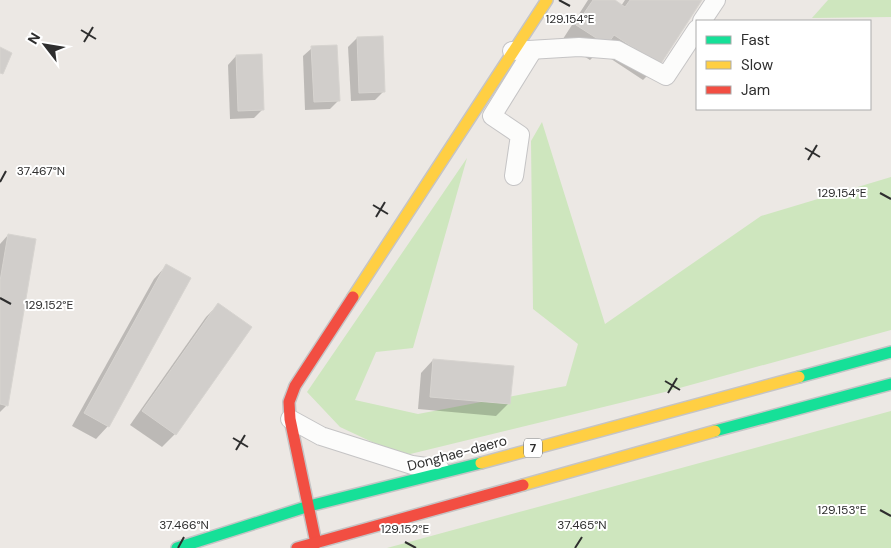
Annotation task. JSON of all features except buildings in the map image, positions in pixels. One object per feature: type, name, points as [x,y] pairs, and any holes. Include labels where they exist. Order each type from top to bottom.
[{"type":"main road","points":[[316,543],[290,419],[289,402],[295,386],[547,0]]},
{"type":"main road","name":"Donghae-daero","points":[[177,548],[309,506],[451,471],[891,352]]},
{"type":"main road","points":[[297,548],[891,384]]},
{"type":"street","points":[[703,20],[716,0]]},
{"type":"street","points":[[512,51],[579,47],[616,50],[666,76],[696,31]]},
{"type":"street","points":[[514,176],[520,135],[492,116],[533,50]]},
{"type":"street","points":[[290,419],[321,436],[412,465],[451,471]]},
{"type":"green space","points":[[828,0],[891,0],[891,17],[812,18]]},
{"type":"green space","points":[[542,122],[605,324],[761,216],[891,177],[891,330],[665,392],[402,456],[340,427],[307,392],[467,158],[413,348],[376,352],[355,400],[418,414],[566,386],[578,344],[533,309],[531,141]]},
{"type":"green space","points":[[891,411],[891,548],[387,548]]},
{"type":"traffic: fast","points":[[799,377],[891,352]]},
{"type":"traffic: fast","points":[[715,431],[891,384]]},
{"type":"traffic: fast","points":[[177,548],[309,506],[481,463]]},
{"type":"traffic: slow","points":[[353,297],[547,0]]},
{"type":"traffic: slow","points":[[481,463],[799,377]]},
{"type":"traffic: slow","points":[[523,485],[715,431]]},
{"type":"traffic: jam","points":[[316,543],[290,419],[289,402],[295,386],[353,297]]},
{"type":"traffic: jam","points":[[297,548],[523,485]]}]
